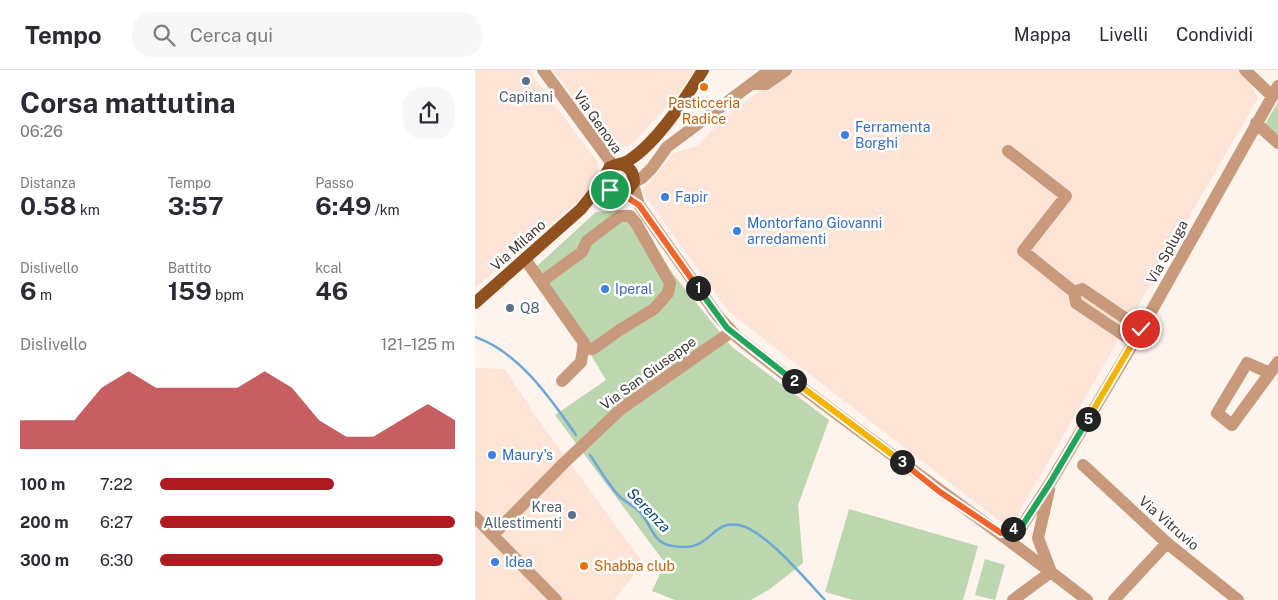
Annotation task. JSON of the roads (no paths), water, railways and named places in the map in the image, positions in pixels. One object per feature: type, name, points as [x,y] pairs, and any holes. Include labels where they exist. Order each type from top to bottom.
[{"type":"main road","name":"Via Milano","points":[[475,303],[581,209],[592,197],[612,166],[627,162],[641,150],[670,119],[703,70]]},
{"type":"main road","name":"Via Milano","points":[[634,179],[641,150]]},
{"type":"main road","points":[[626,165],[634,179],[627,192],[615,192],[606,184],[612,166],[626,165]]},
{"type":"main road","name":"Via Milano","points":[[581,209],[615,192]]},
{"type":"street","name":"Via Genova","points":[[543,70],[612,166]]},
{"type":"street","points":[[770,70],[667,147],[652,168],[634,179],[639,205],[731,332],[940,492],[1001,533],[1020,550],[1087,600]]},
{"type":"street","points":[[752,84],[766,84],[786,70]]},
{"type":"street","points":[[1245,70],[1275,91]]},
{"type":"street","name":"Via Spluga","points":[[1001,533],[1022,526],[1050,483],[1134,342],[1275,91]]},
{"type":"street","points":[[1256,124],[1278,143]]},
{"type":"street","points":[[1008,151],[1066,196],[1023,251],[1074,292],[1076,302],[1134,342]]},
{"type":"street","points":[[615,192],[639,205]]},
{"type":"street","points":[[541,282],[582,252],[587,241],[616,219],[625,215],[630,216],[636,223],[670,283],[669,293],[654,309],[616,329],[593,348],[583,348]]},
{"type":"street","points":[[525,259],[584,343],[581,362],[562,380]]},
{"type":"street","points":[[670,283],[688,274]]},
{"type":"street","points":[[1074,292],[1083,289],[1141,329]]},
{"type":"street","name":"Via San Giuseppe","points":[[493,535],[564,463],[621,409],[731,332]]},
{"type":"street","points":[[1270,373],[1247,363],[1217,413],[1232,425],[1270,373],[1278,362]]},
{"type":"street","name":"Via Vitruvio","points":[[1083,464],[1167,543],[1238,600]]},
{"type":"street","name":"Via Spluga","points":[[1038,538],[1050,483]]},
{"type":"street","points":[[475,517],[556,600]]},
{"type":"street","points":[[1020,550],[1038,538],[1051,572]]},
{"type":"street","points":[[1115,600],[1167,543]]},
{"type":"street","points":[[1013,600],[1051,572]]},
{"type":"waterway","name":"Serenza","points":[[475,337],[491,344],[520,365],[545,392],[576,435]]},
{"type":"waterway","name":"Serenza","points":[[590,455],[615,491],[621,498],[640,512],[654,535],[663,543],[676,547],[693,546],[706,540],[719,528],[739,525],[761,536],[773,546],[825,600]]},
{"type":"place","name":"Capitani","points":[[526,81]]},
{"type":"place","name":"Pasticceria Radice","points":[[704,87]]},
{"type":"place","name":"Ferramenta Borghi","points":[[845,135]]},
{"type":"place","name":"Fapir","points":[[665,197]]},
{"type":"place","name":"Montorfano Giovanni arredamenti","points":[[737,231]]},
{"type":"place","name":"Iperal","points":[[605,289]]},
{"type":"place","name":"Q8","points":[[510,308]]},
{"type":"place","name":"Maury's","points":[[492,455]]},
{"type":"place","name":"Krea Allestimenti","points":[[572,515]]},
{"type":"place","name":"Idea","points":[[495,562]]},
{"type":"place","name":"Shabba club","points":[[584,566]]}]
